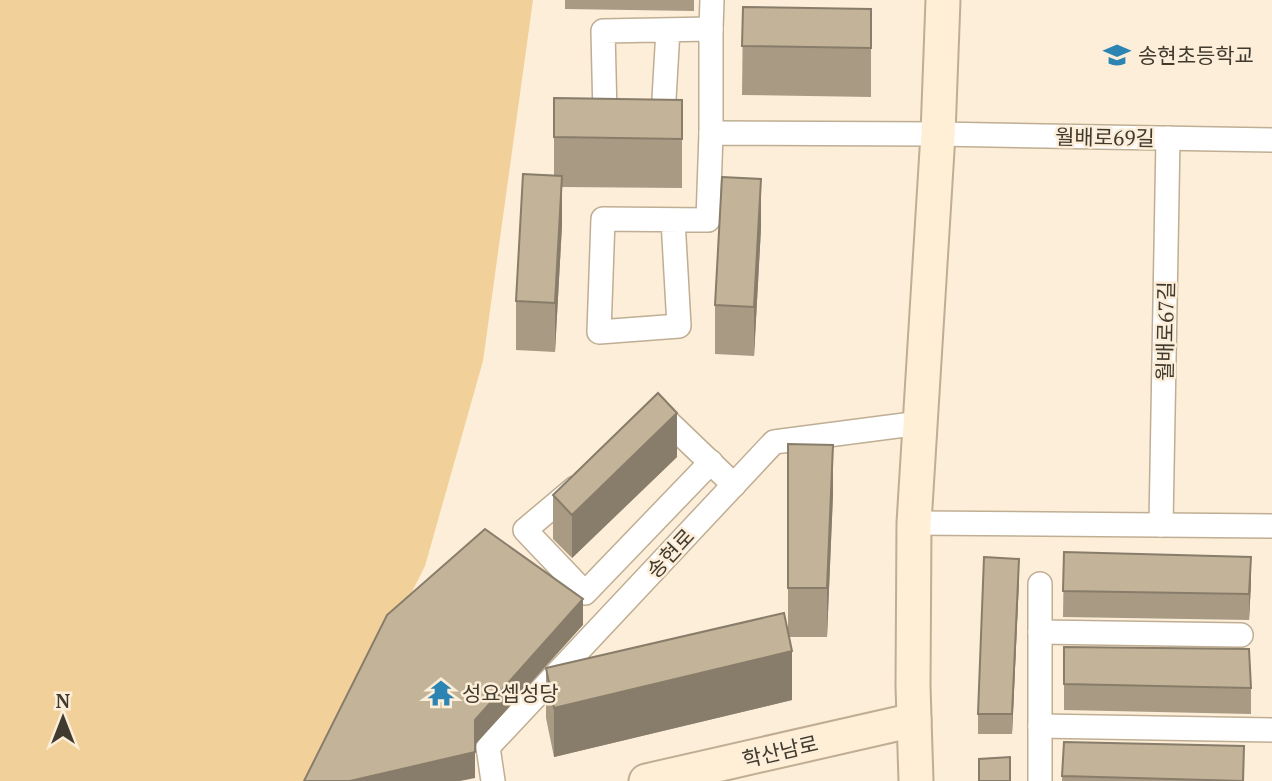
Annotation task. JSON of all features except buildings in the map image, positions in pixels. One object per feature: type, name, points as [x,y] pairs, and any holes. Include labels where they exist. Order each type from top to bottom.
[{"type":"main road","points":[[916,781],[914,523],[938,134],[943,0]]},
{"type":"main road","name":"학산남로","points":[[646,781],[914,720]]},
{"type":"street","points":[[673,220],[679,327],[599,332],[603,219],[708,220],[712,0]]},
{"type":"street","points":[[668,30],[663,116],[605,115],[603,31],[711,29]]},
{"type":"street","name":"월배로69길","points":[[711,133],[1272,140]]},
{"type":"street","name":"월배로67길","points":[[1161,524],[1168,138]]},
{"type":"street","points":[[641,433],[662,415],[734,485]]},
{"type":"street","name":"송현로","points":[[493,781],[488,747],[774,442],[920,423]]},
{"type":"street","points":[[588,477],[525,530],[585,593],[711,462]]},
{"type":"street","points":[[914,523],[1272,526]]},
{"type":"street","points":[[1040,584],[1040,781]]},
{"type":"street","points":[[1040,632],[1241,635]]},
{"type":"street","points":[[1040,726],[1272,730]]},
{"type":"shaded area","points":[[0,0],[533,0],[483,361],[425,566],[317,781],[0,781]]},
{"type":"place","name":"송현초등학교","points":[[1117,55]]},
{"type":"place","name":"성요셉성당","points":[[441,693]]}]
